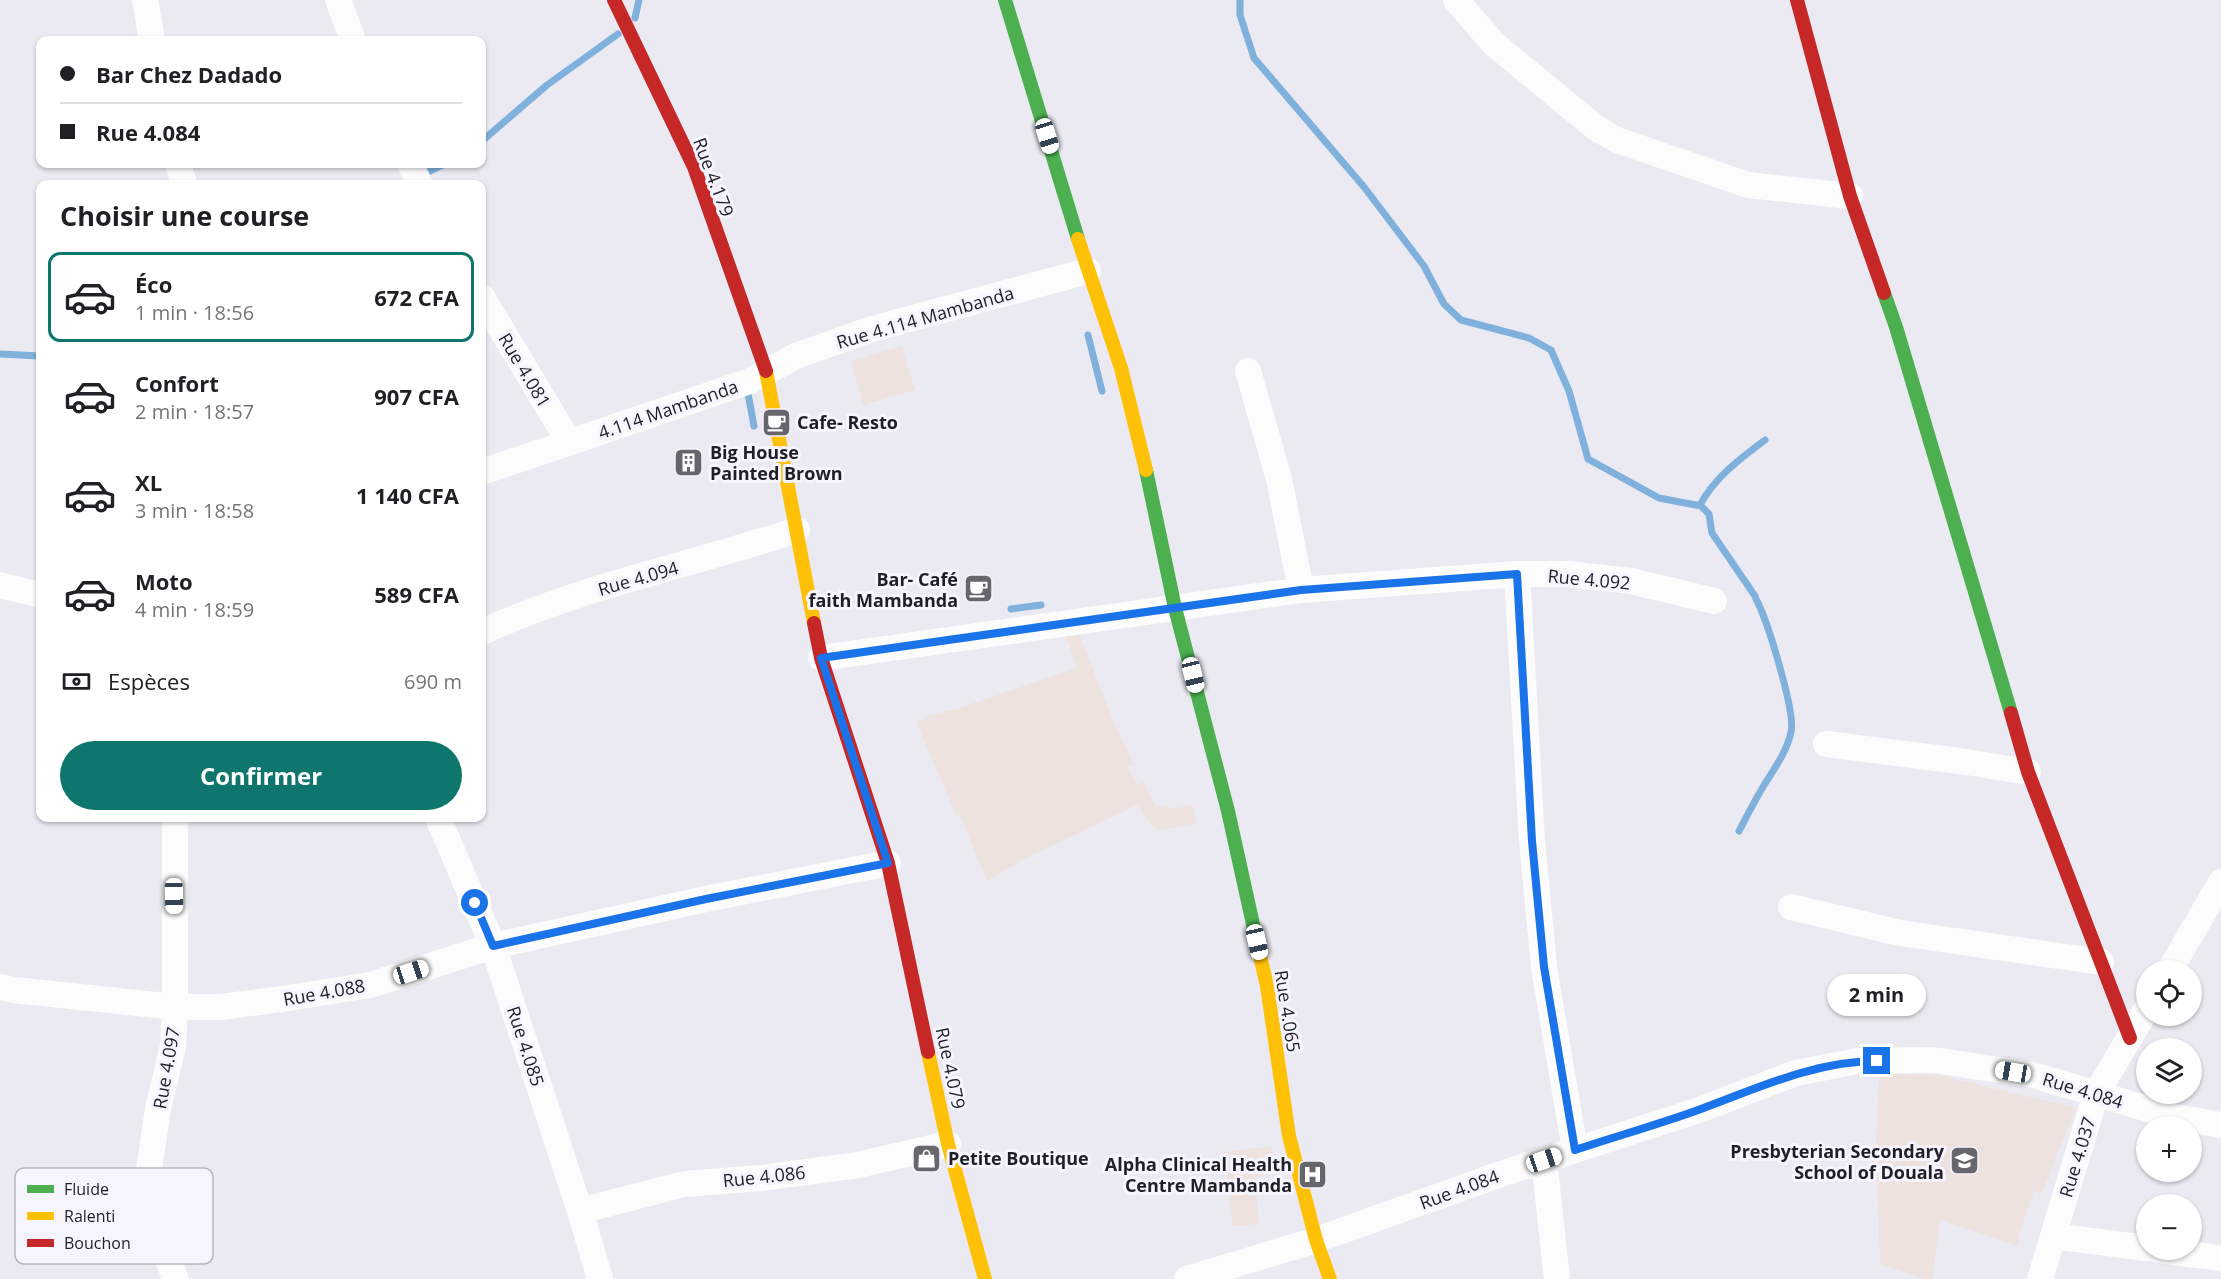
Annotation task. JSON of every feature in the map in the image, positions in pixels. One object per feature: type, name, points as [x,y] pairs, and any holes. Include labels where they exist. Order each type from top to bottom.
[{"type":"street","points":[[145,0],[151,36]]},
{"type":"street","points":[[338,0],[352,36]]},
{"type":"street","name":"Rue 4.179","points":[[614,0],[694,167],[767,373],[821,658]]},
{"type":"street","name":"Rue 4.065","points":[[1005,0],[1088,271],[1121,368],[1151,491],[1175,608],[1228,811],[1267,986],[1289,1136],[1316,1240],[1330,1279]]},
{"type":"street","points":[[1456,0],[1494,44],[1596,128],[1617,140],[1748,185],[1850,196]]},
{"type":"street","points":[[1797,0],[1850,196],[1896,327],[2028,772],[2130,1038]]},
{"type":"street","name":"Rue 4.114 Mambanda","points":[[767,373],[796,356],[872,329],[1088,271]]},
{"type":"street","name":"Rue 4.081","points":[[486,304],[569,442]]},
{"type":"street","points":[[1248,371],[1279,479],[1301,590]]},
{"type":"street","name":"4.114 Mambanda","points":[[486,471],[750,381],[767,373]]},
{"type":"street","name":"Rue 4.094","points":[[486,631],[594,591],[742,549],[797,530]]},
{"type":"street","points":[[1517,574],[1532,841],[1544,967],[1575,1150]]},
{"type":"street","name":"Rue 4.092","points":[[821,658],[1301,590],[1517,574],[1568,574],[1631,581],[1714,602]]},
{"type":"street","points":[[0,585],[36,595]]},
{"type":"street","name":"Rue 4.079","points":[[821,658],[888,863],[948,1144],[985,1279]]},
{"type":"street","points":[[1826,744],[2028,772]]},
{"type":"street","name":"Rue 4.097","points":[[149,1168],[158,1109],[173,1046],[176,1007],[175,822]]},
{"type":"street","name":"Rue 4.085","points":[[440,822],[493,946],[600,1279]]},
{"type":"street","name":"Rue 4.088","points":[[0,987],[25,992],[176,1007],[221,1006],[282,999],[370,985],[493,946],[706,899],[888,863]]},
{"type":"street","points":[[2176,960],[2221,882]]},
{"type":"street","points":[[1791,907],[1900,933],[2101,962]]},
{"type":"street","name":"Rue 4.037","points":[[2040,1279],[2096,1094],[2137,1026]]},
{"type":"street","name":"Rue 4.084","points":[[1187,1279],[1316,1240],[1501,1174],[1699,1110],[1796,1073],[1858,1061],[1933,1060],[2032,1075],[2175,1117],[2221,1125]]},
{"type":"street","name":"Rue 4.086","points":[[580,1211],[684,1184],[761,1178],[858,1165],[948,1144]]},
{"type":"street","points":[[1544,1160],[1557,1279]]},
{"type":"street","points":[[2053,1236],[2136,1247]]},
{"type":"street","points":[[2202,1256],[2221,1258]]},
{"type":"shaded area","points":[[902,346],[915,390],[863,405],[851,361]]},
{"type":"shaded area","points":[[1077,628],[1114,723],[1134,764],[1128,767],[1137,785],[1144,782],[1156,807],[1178,808],[1192,805],[1197,823],[1160,830],[1152,827],[1137,805],[1022,860],[987,881],[960,815],[957,817],[916,722],[927,716],[959,708],[1077,668],[1064,631]]},
{"type":"shaded area","name":"Presbyterian Secondary School of Douala","points":[[1879,1074],[1938,1075],[2076,1108],[2042,1193],[2034,1191],[2020,1232],[2018,1246],[1940,1220],[1932,1279],[1924,1279],[1880,1264],[1876,1142]]},
{"type":"shaded area","points":[[1272,1146],[1274,1174],[1255,1177],[1259,1224],[1233,1226],[1224,1152]]},
{"type":"waterway","points":[[635,18],[639,0]]},
{"type":"waterway","points":[[1240,0],[1240,15],[1254,58],[1364,187],[1424,266],[1444,304],[1461,320],[1529,338],[1551,350],[1569,391],[1588,459],[1659,498],[1701,506],[1709,514],[1712,533],[1755,596]]},
{"type":"waterway","points":[[486,138],[547,85],[618,34]]},
{"type":"waterway","points":[[422,175],[436,168]]},
{"type":"waterway","points":[[1088,335],[1102,391]]},
{"type":"waterway","points":[[0,354],[36,356]]},
{"type":"waterway","points":[[747,388],[754,426]]},
{"type":"waterway","points":[[1700,505],[1721,477],[1765,440]]},
{"type":"waterway","points":[[1739,831],[1781,758],[1791,732],[1785,687],[1756,599]]},
{"type":"waterway","points":[[1011,609],[1041,605]]},
{"type":"traffic: fast","points":[[1005,0],[1078,239]]},
{"type":"traffic: fast","points":[[1884,293],[2011,713]]},
{"type":"traffic: fast","points":[[1146,470],[1175,608],[1228,811],[1258,947]]},
{"type":"traffic: slow","points":[[1078,239],[1121,368],[1146,470]]},
{"type":"traffic: slow","points":[[766,371],[814,623]]},
{"type":"traffic: slow","points":[[1258,947],[1267,986],[1289,1136],[1316,1240],[1330,1279]]},
{"type":"traffic: slow","points":[[928,1052],[948,1144],[985,1279]]},
{"type":"traffic: jam","points":[[614,0],[694,167],[766,371]]},
{"type":"traffic: jam","points":[[1797,0],[1850,196],[1884,293]]},
{"type":"traffic: jam","points":[[814,623],[821,658],[888,863],[928,1052]]},
{"type":"traffic: jam","points":[[2011,713],[2028,772],[2130,1038]]},
{"type":"place","name":"Cafe- Resto","points":[[776,422]]},
{"type":"place","name":"Big House Painted Brown","points":[[689,462]]},
{"type":"place","name":"Bar- Café faith Mambanda","points":[[979,589]]},
{"type":"place","name":"Petite Boutique","points":[[927,1158]]},
{"type":"place","name":"Presbyterian Secondary School of Douala","points":[[1965,1161]]},
{"type":"place","name":"Alpha Clinical Health Centre Mambanda","points":[[1313,1174]]},
{"type":"route","points":[[475,903],[493,946],[706,899],[888,863],[821,658],[1301,590],[1517,574],[1532,841],[1544,967],[1575,1150],[1699,1110],[1796,1073],[1858,1061],[1877,1061]]}]
